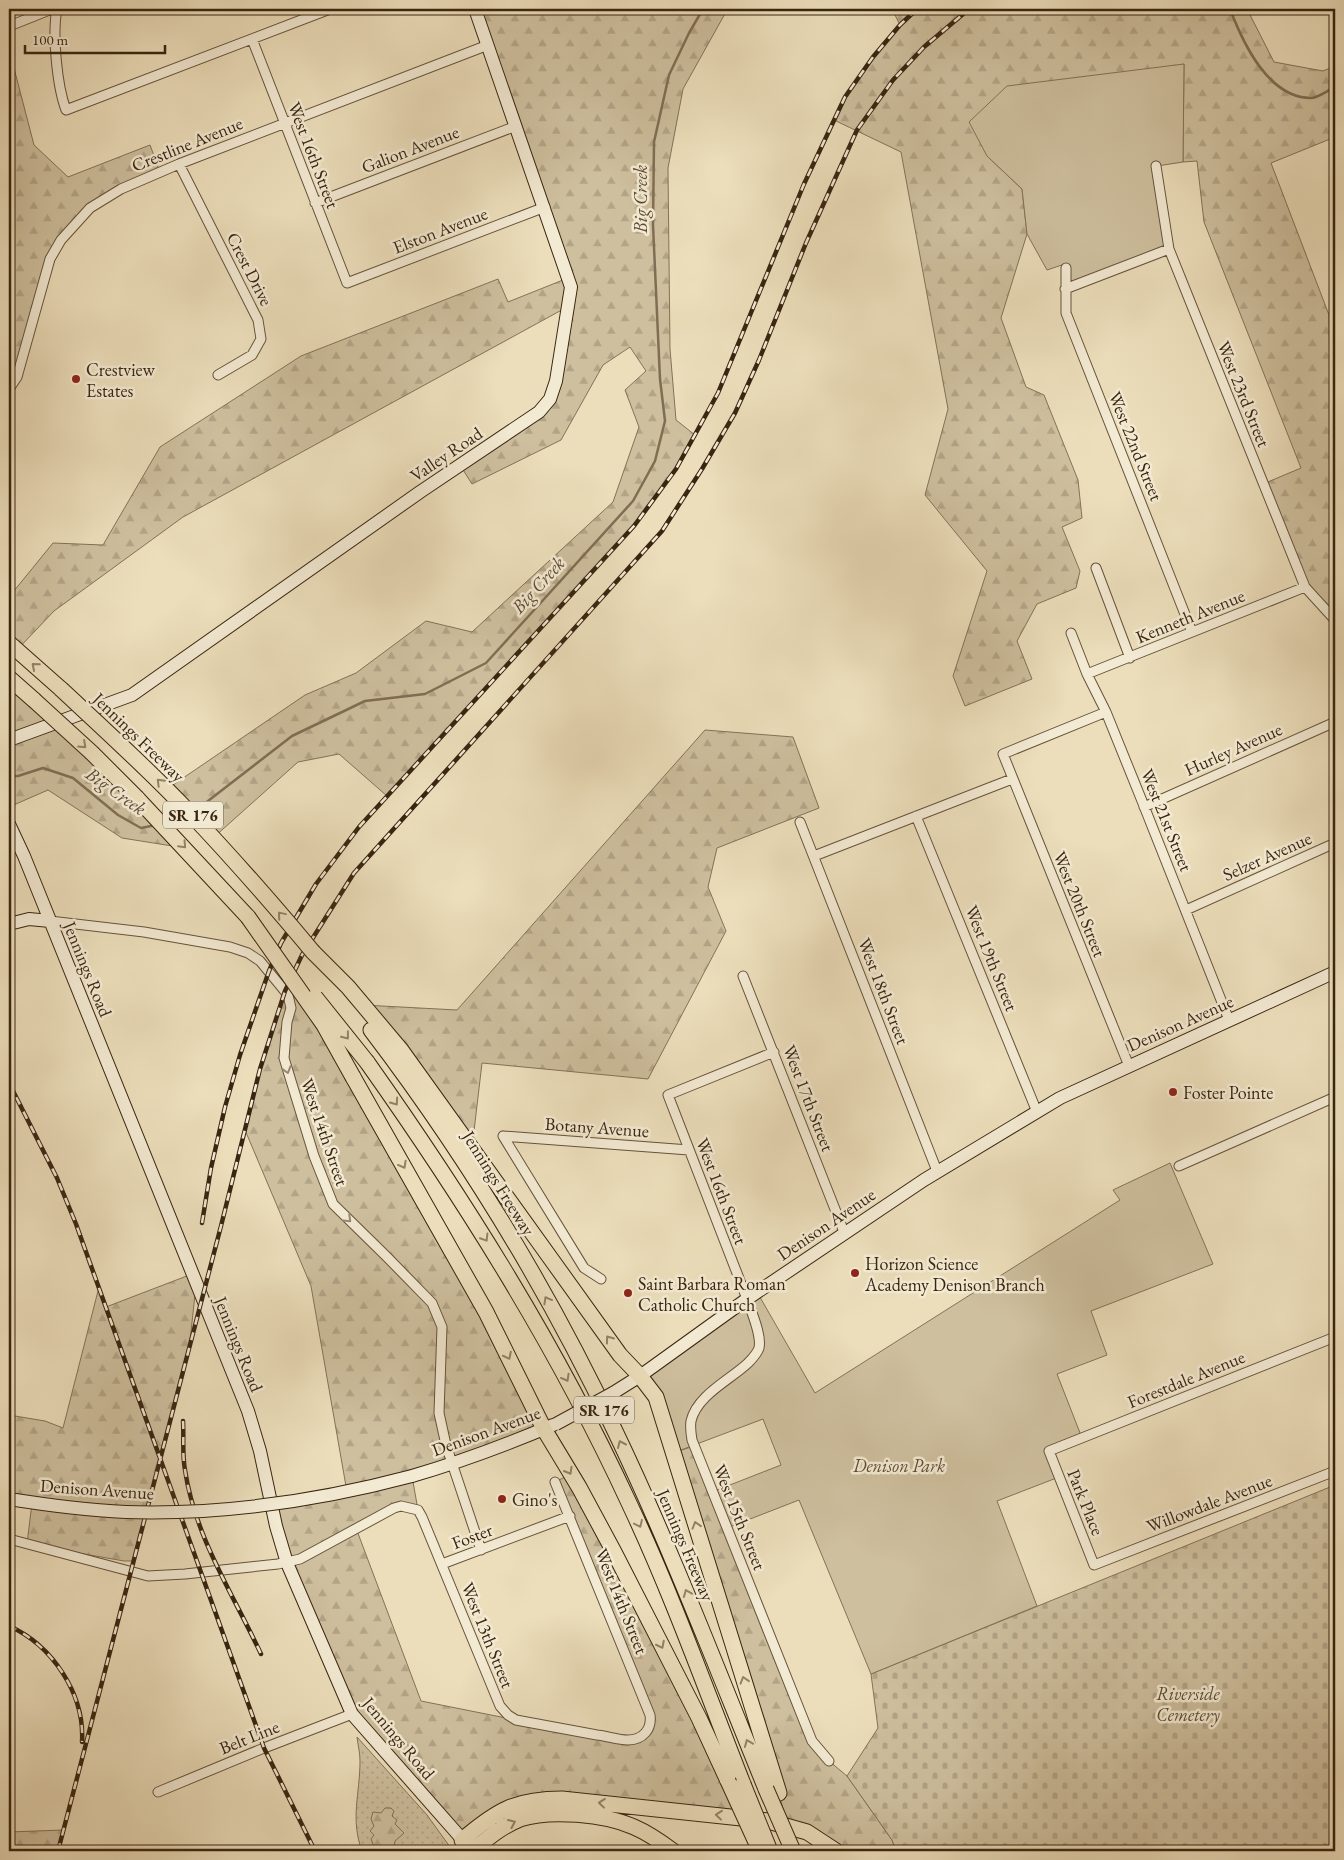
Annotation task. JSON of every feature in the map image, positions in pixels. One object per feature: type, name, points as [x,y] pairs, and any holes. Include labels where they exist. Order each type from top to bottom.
[{"type":"highway","name":"Jennings Freeway","points":[[9,643],[149,771],[187,810],[244,871],[312,952],[348,988],[397,1054],[511,1236],[554,1312],[615,1431],[773,1791]]},
{"type":"highway","name":"Jennings Freeway","points":[[9,678],[122,782],[248,917],[367,1062],[421,1138],[510,1279],[570,1383],[651,1551],[770,1851]]},
{"type":"highway","points":[[248,917],[324,1025],[550,1426],[579,1487],[699,1718],[760,1851]]},
{"type":"highway","points":[[397,1054],[620,1355],[640,1376],[656,1397],[773,1791],[793,1851]]},
{"type":"highway","points":[[469,1847],[491,1817],[513,1805],[530,1800],[562,1799],[768,1821],[807,1832],[836,1851]]},
{"type":"highway","points":[[469,1847],[504,1826],[521,1819],[548,1814],[610,1820],[633,1827],[663,1843],[673,1851]]},
{"type":"street","points":[[12,25],[52,9]]},
{"type":"street","points":[[57,9],[54,20],[58,83],[66,110],[330,9]]},
{"type":"street","name":"Valley Road","points":[[9,740],[132,695],[420,492],[539,412],[550,399],[556,381],[571,287],[545,207],[475,9]]},
{"type":"street","name":"West 16th Street","points":[[252,39],[347,283]]},
{"type":"street","name":"Crestline Avenue","points":[[9,389],[17,378],[50,259],[61,240],[90,208],[121,189],[179,164],[488,44]]},
{"type":"street","name":"Galion Avenue","points":[[315,203],[516,126]]},
{"type":"street","name":"Crest Drive","points":[[179,164],[258,320],[261,339],[252,355],[218,375]]},
{"type":"street","name":"West 23rd Street","points":[[1156,166],[1169,249],[1305,587],[1335,620]]},
{"type":"street","name":"Elston Avenue","points":[[347,283],[545,207]]},
{"type":"street","points":[[1065,289],[1169,249]]},
{"type":"street","name":"West 22nd Street","points":[[1066,268],[1066,314],[1192,632]]},
{"type":"street","points":[[1096,568],[1130,658]]},
{"type":"street","name":"Kenneth Avenue","points":[[1087,674],[1305,587]]},
{"type":"street","name":"West 21st Street","points":[[1071,633],[1087,674],[1106,712],[1229,1020]]},
{"type":"street","name":"West 20th Street","points":[[1106,712],[1003,754],[1129,1066]]},
{"type":"street","name":"Hurley Avenue","points":[[1144,807],[1335,722]]},
{"type":"street","points":[[814,856],[1012,779]]},
{"type":"street","name":"West 19th Street","points":[[916,816],[1037,1112]]},
{"type":"street","name":"West 18th Street","points":[[800,822],[937,1171]]},
{"type":"street","name":"Jennings Road","points":[[9,824],[24,856],[248,1411],[260,1451],[276,1526],[287,1563],[352,1714],[469,1847]]},
{"type":"street","name":"Selzer Avenue","points":[[1186,910],[1335,843]]},
{"type":"street","points":[[9,924],[30,919],[50,921]]},
{"type":"street","name":"West 14th Street","points":[[50,921],[144,932],[230,947],[248,953],[260,961],[288,995],[291,1008],[287,1022],[284,1058],[314,1156],[333,1204],[432,1303],[442,1328],[439,1413],[452,1464],[481,1550]]},
{"type":"street","name":"West 17th Street","points":[[743,976],[844,1232]]},
{"type":"street","name":"Denison Avenue","points":[[9,1499],[53,1506],[124,1512],[231,1509],[335,1495],[452,1464],[527,1437],[613,1393],[640,1376],[844,1232],[937,1171],[1072,1092],[1229,1020],[1334,976]]},
{"type":"street","name":"West 16th Street","points":[[747,1299],[668,1094],[774,1052]]},
{"type":"street","points":[[1179,1166],[1335,1097]]},
{"type":"street","name":"Botany Avenue","points":[[601,1279],[584,1268],[503,1136],[689,1150]]},
{"type":"street","name":"West 15th Street","points":[[747,1299],[758,1332],[759,1347],[754,1358],[706,1397],[695,1409],[691,1422],[692,1440],[812,1741],[829,1761]]},
{"type":"street","name":"Forestdale Avenue","points":[[1049,1451],[1335,1337]]},
{"type":"street","name":"Park Place","points":[[1049,1451],[1094,1565]]},
{"type":"street","name":"Willowdale Avenue","points":[[1094,1565],[1335,1471]]},
{"type":"street","name":"West 14th Street","points":[[508,1715],[516,1720],[628,1740],[646,1734],[651,1722],[650,1715],[555,1482]]},
{"type":"street","name":"West 13th Street","points":[[287,1563],[302,1558],[394,1508],[401,1506],[418,1510],[500,1706],[508,1715]]},
{"type":"street","name":"Foster","points":[[442,1564],[570,1516]]},
{"type":"street","points":[[9,1539],[148,1576],[218,1571],[287,1563]]},
{"type":"street","name":"Belt Line","points":[[158,1792],[352,1714]]},
{"type":"green space","points":[[475,9],[731,9],[727,10],[683,89],[668,168],[670,349],[676,420],[695,435],[676,469],[634,526],[387,796],[339,754],[298,762],[213,838],[167,789],[305,695],[356,673],[426,621],[472,632],[613,502],[639,427],[625,390],[646,371],[630,347],[603,365],[561,440],[472,484],[460,465],[550,399],[569,306],[183,517],[54,611],[17,650],[9,643],[9,597],[53,543],[103,545],[160,447],[301,356],[498,279],[508,302],[568,278]]},
{"type":"green space","points":[[892,9],[1247,9],[1274,62],[1323,71],[1335,66],[1335,137],[1271,163],[1329,315],[1331,425],[1335,426],[1335,620],[1305,587],[1263,484],[1301,468],[1204,222],[1197,161],[1183,162],[1184,64],[987,156],[1022,189],[1027,234],[1001,318],[1026,387],[1044,395],[1078,480],[1082,518],[1062,527],[1080,571],[1076,588],[1037,604],[1017,641],[1032,679],[965,706],[953,676],[987,571],[925,495],[948,409],[901,152],[834,120],[856,82],[900,25]]},
{"type":"green space","points":[[9,49],[34,145],[68,177],[150,145],[160,172],[90,208],[61,240],[9,389]]},
{"type":"green space","points":[[1184,64],[1183,162],[1157,166],[1169,249],[1065,289],[1065,264],[1047,270],[1027,234],[1022,189],[987,156],[969,122],[1007,86]]},
{"type":"green space","points":[[9,678],[185,848],[122,838],[48,790],[9,807]]},
{"type":"green space","points":[[705,730],[793,737],[819,808],[717,848],[708,887],[726,931],[648,1079],[482,1063],[472,1148],[363,1005],[457,1010]]},
{"type":"green space","points":[[289,976],[544,1429],[412,1476],[418,1510],[409,1507],[356,1528],[421,1701],[516,1720],[637,1738],[651,1722],[555,1482],[571,1474],[744,1818],[530,1800],[462,1840],[352,1714],[295,1584],[272,1504],[347,1492],[311,1286],[245,1130],[260,1069]]},
{"type":"green space","name":"Denison Park","points":[[1170,1163],[1213,1264],[1091,1311],[1107,1355],[1057,1374],[1082,1438],[1049,1451],[1059,1477],[997,1501],[1037,1606],[871,1674],[799,1500],[727,1528],[712,1492],[781,1465],[763,1419],[673,1453],[640,1376],[757,1292],[815,1393],[1120,1200],[1113,1190]]},
{"type":"green space","points":[[192,1274],[196,1285],[190,1341],[134,1561],[124,1561],[27,1544],[32,1503],[9,1499],[9,1415],[45,1421],[63,1428],[99,1287],[106,1307]]},
{"type":"green space","points":[[694,1446],[812,1741],[829,1761],[847,1776],[892,1840],[896,1851],[836,1851],[786,1821],[779,1793],[673,1453]]},
{"type":"green space","name":"Riverside Cemetery","points":[[1335,1485],[1335,1851],[896,1851],[892,1840],[847,1776],[878,1728],[871,1674]]},
{"type":"green space","points":[[357,1737],[427,1815],[453,1851],[394,1849],[394,1824],[391,1808],[393,1851],[362,1851],[358,1839],[356,1817],[360,1773]]},
{"type":"green space","points":[[385,1808],[391,1808],[394,1811],[392,1816],[397,1820],[395,1824],[404,1833],[395,1841],[394,1848],[406,1848],[409,1851],[375,1849],[371,1839],[374,1835],[370,1831],[374,1826],[371,1819],[373,1812],[381,1813]]},
{"type":"green space","points":[[63,1830],[58,1851],[9,1851],[9,1832]]},
{"type":"waterway","name":"Big Creek","points":[[195,811],[292,736],[365,701],[425,694],[486,663],[633,501],[655,461],[665,421],[660,379],[653,225],[654,142],[669,75],[703,9]]},
{"type":"waterway","name":"Big Creek","points":[[1230,9],[1242,37],[1259,66],[1282,89],[1296,96],[1314,98],[1335,87]]},
{"type":"waterway","name":"Big Creek","points":[[9,776],[18,776],[43,768],[73,778],[118,815],[141,828],[156,825]]},
{"type":"waterway","name":"Big Creek","points":[[169,823],[183,821],[187,818]]},
{"type":"railway","points":[[202,1223],[211,1168],[225,1107],[240,1055],[269,971],[281,943],[316,884],[359,827],[634,526],[676,469],[718,393],[804,184],[845,97],[873,57],[900,25],[917,9]]},
{"type":"railway","points":[[58,1851],[221,1226],[260,1069],[285,991],[302,955],[354,873],[662,531],[735,413],[759,360],[806,243],[857,130],[893,80],[924,47],[969,9]]},
{"type":"railway","points":[[9,1083],[57,1178],[76,1224],[264,1748],[315,1851]]},
{"type":"railway","points":[[183,1421],[184,1464],[197,1519],[216,1565],[261,1654]]},
{"type":"railway","points":[[9,1626],[25,1634],[39,1645],[63,1673],[72,1689],[78,1706],[82,1742]]},
{"type":"place","name":"Crestview Estates","points":[[76,379]]},
{"type":"place","name":"Foster Pointe","points":[[1173,1092]]},
{"type":"place","name":"Horizon Science Academy Denison Branch","points":[[855,1273]]},
{"type":"place","name":"Saint Barbara Roman Catholic Church","points":[[628,1293]]},
{"type":"place","name":"Gino's","points":[[502,1499]]}]
